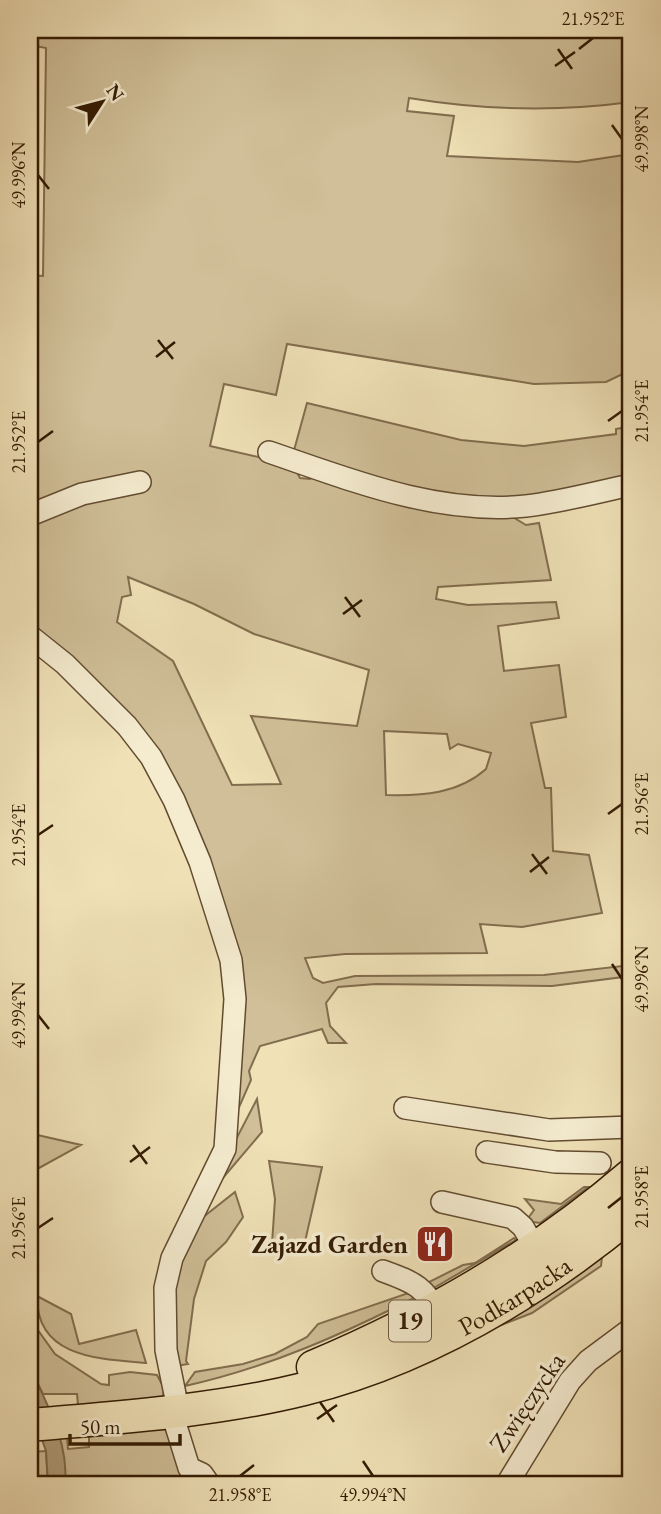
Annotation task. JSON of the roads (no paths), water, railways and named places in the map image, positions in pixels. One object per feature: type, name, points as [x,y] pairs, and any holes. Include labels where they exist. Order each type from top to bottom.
[{"type":"highway","name":"Podkarpacka","points":[[175,1410],[234,1404],[307,1388],[395,1359],[443,1320],[543,1262],[622,1188]]},
{"type":"highway","name":"19","points":[[30,1425],[175,1410]]},
{"type":"street","points":[[270,452],[374,488],[445,504],[525,506],[631,485]]},
{"type":"street","points":[[30,515],[82,494],[140,482]]},
{"type":"street","points":[[30,636],[65,664],[127,726],[151,757],[174,800],[200,862],[220,916],[231,960],[235,999],[225,1149],[172,1258],[165,1288],[166,1350],[175,1410],[189,1468],[202,1474],[209,1484]]},
{"type":"street","points":[[405,1108],[549,1130],[631,1127]]},
{"type":"street","points":[[487,1152],[555,1162],[622,1188]]},
{"type":"street","points":[[442,1202],[513,1219],[523,1227],[543,1262]]},
{"type":"street","points":[[383,1271],[416,1283],[443,1320]]},
{"type":"street","name":"Zwięczycka","points":[[506,1484],[570,1381],[588,1361],[631,1329]]},
{"type":"place","name":"Zajazd Garden","points":[[435,1244]]}]
